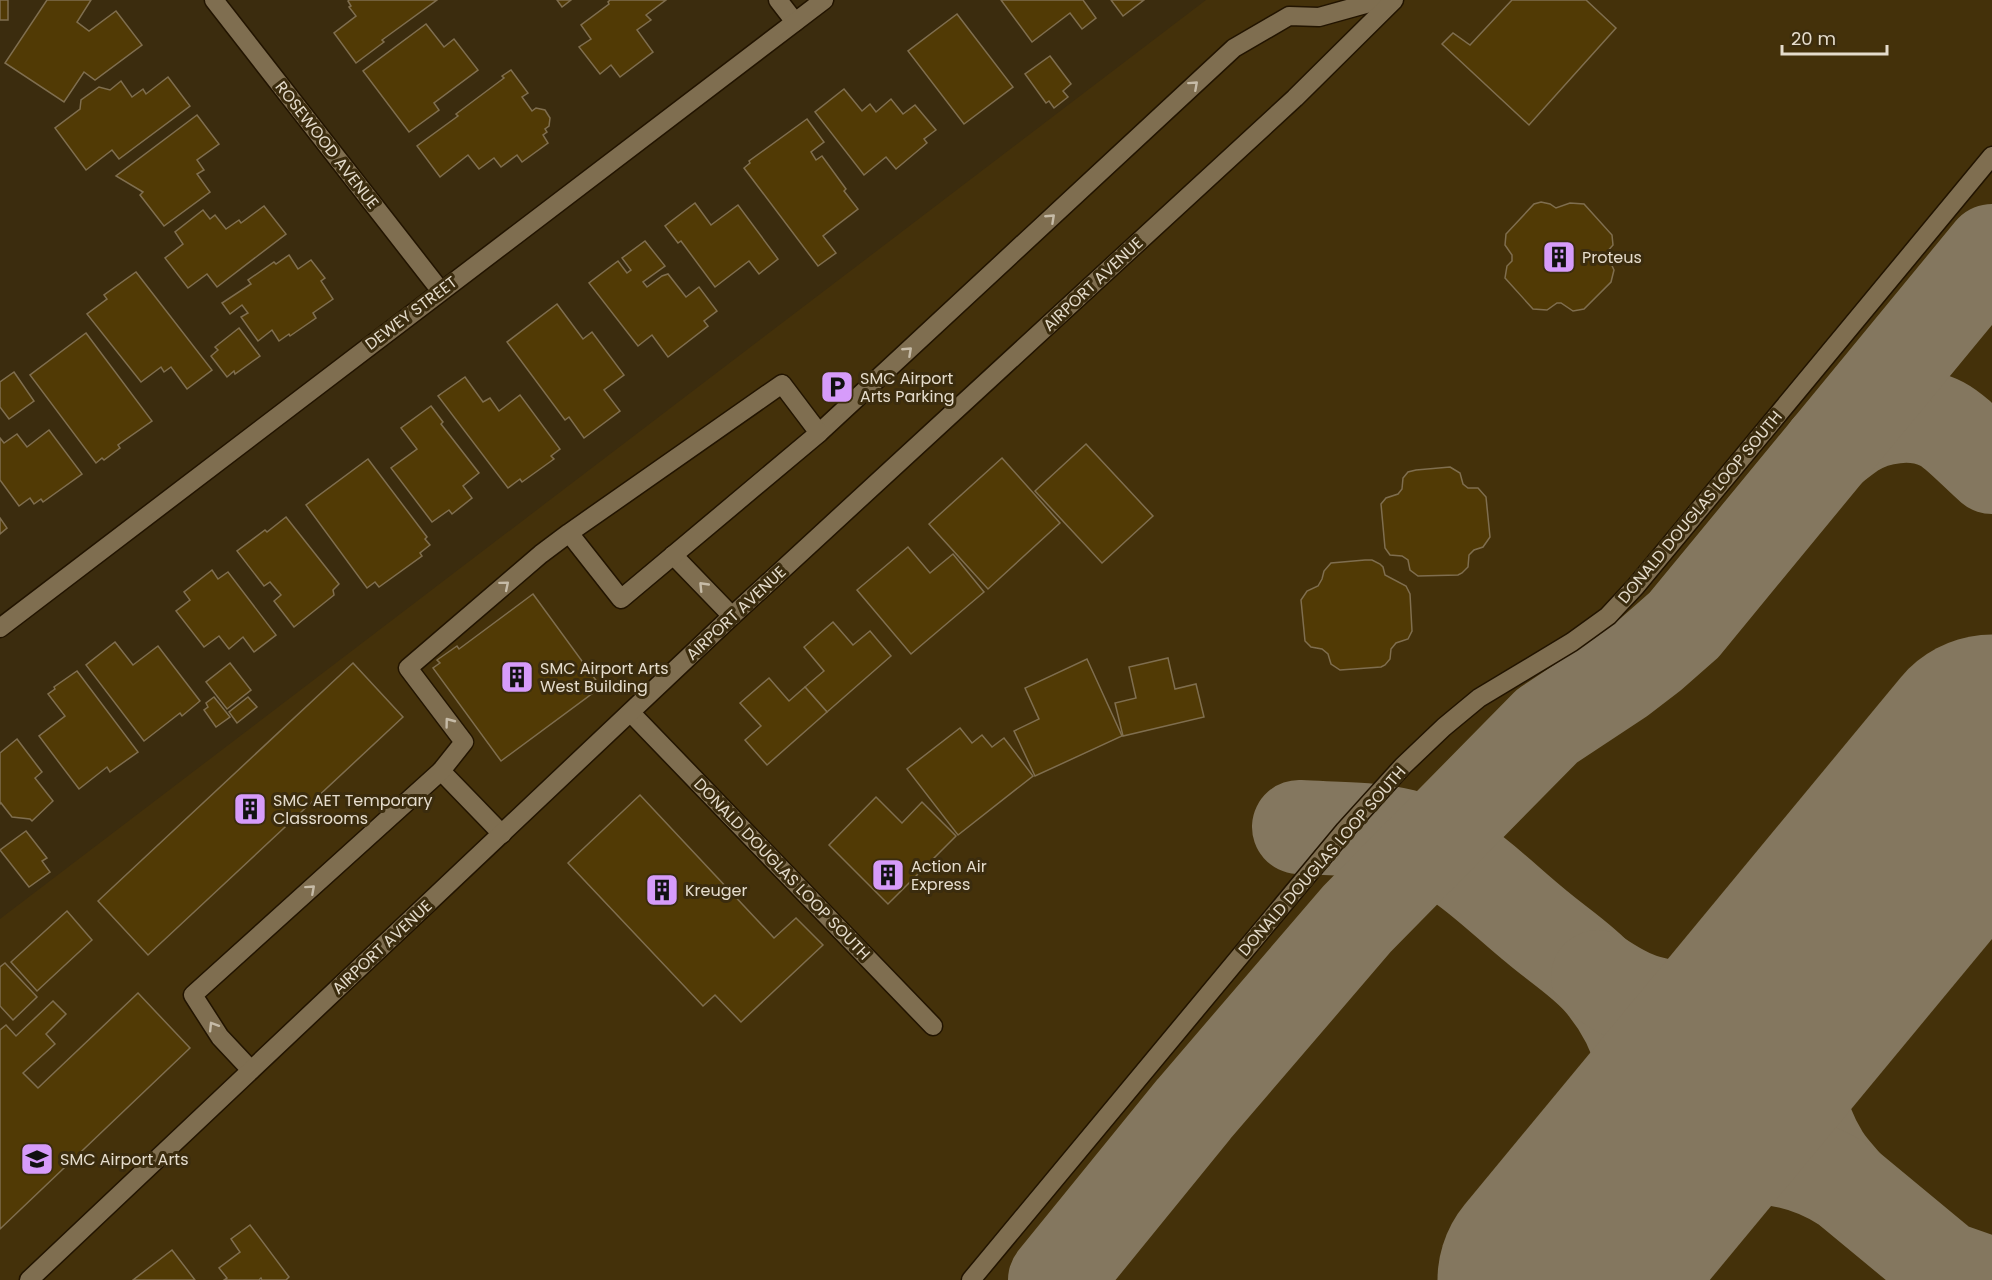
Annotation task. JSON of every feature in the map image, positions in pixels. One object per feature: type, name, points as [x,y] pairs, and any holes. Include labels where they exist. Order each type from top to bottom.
[{"type":"street","name":"ROSEWOOD AVENUE","points":[[214,0],[440,291]]},
{"type":"street","points":[[778,0],[795,22]]},
{"type":"street","name":"DEWEY STREET","points":[[0,627],[824,0]]},
{"type":"street","points":[[569,533],[621,599],[819,433],[1234,48],[1289,16],[1319,17],[1380,0]]},
{"type":"street","name":"AIRPORT AVENUE","points":[[29,1280],[632,713],[732,616],[1286,106],[1394,0]]},
{"type":"street","name":"DONALD DOUGLAS LOOP SOUTH","points":[[971,1280],[1366,806],[1403,766],[1479,698],[1572,642],[1608,615],[1636,586],[1992,156]]},
{"type":"street","points":[[251,1070],[220,1037],[194,995],[441,771],[464,742],[408,668],[541,554],[782,384],[819,433]]},
{"type":"street","points":[[673,555],[732,616]]},
{"type":"street","name":"DONALD DOUGLAS LOOP SOUTH","points":[[632,713],[933,1026]]},
{"type":"street","points":[[441,771],[502,834]]},
{"type":"shaded area","points":[[1206,0],[1992,0],[1992,1280],[0,1280],[0,919]]},
{"type":"building","points":[[0,0],[8,0],[8,20],[0,20]]},
{"type":"building","points":[[47,0],[91,0],[77,22],[89,31],[116,11],[142,45],[95,80],[84,72],[64,102],[5,63]]},
{"type":"building","points":[[349,0],[437,0],[382,40],[384,42],[356,63],[334,33],[356,16],[349,7],[351,6]]},
{"type":"building","points":[[557,0],[571,0],[562,7]]},
{"type":"building","points":[[610,0],[666,0],[646,15],[651,20],[637,30],[653,52],[620,77],[611,65],[600,74],[579,47],[591,39],[581,25],[609,4]]},
{"type":"building","points":[[1001,0],[1083,0],[1096,18],[1082,29],[1070,13],[1032,42]]},
{"type":"building","points":[[1111,0],[1144,0],[1123,16]]},
{"type":"building","points":[[1512,0],[1586,0],[1616,28],[1529,125],[1442,44],[1453,33],[1470,45]]},
{"type":"building","points":[[957,14],[1013,87],[964,124],[908,51]]},
{"type":"building","points":[[426,24],[444,47],[454,39],[478,70],[434,103],[439,110],[409,132],[363,71]]},
{"type":"building","points":[[1050,56],[1071,84],[1063,91],[1068,97],[1054,108],[1049,101],[1046,103],[1025,74]]},
{"type":"building","points":[[511,70],[528,93],[522,97],[532,111],[536,108],[545,110],[550,118],[549,126],[545,129],[547,132],[543,135],[548,143],[522,162],[517,155],[501,167],[494,158],[479,169],[468,155],[440,177],[417,146],[458,116],[456,114],[504,78],[502,76]]},
{"type":"building","points":[[168,77],[190,106],[119,159],[112,150],[86,170],[55,128],[80,109],[81,100],[99,87],[110,90],[121,81],[132,97],[143,89],[146,94]]},
{"type":"building","points":[[844,89],[862,111],[870,104],[876,112],[891,99],[903,114],[915,105],[936,130],[924,139],[927,143],[896,169],[886,157],[864,175],[815,112]]},
{"type":"building","points":[[197,115],[219,144],[197,160],[204,170],[197,174],[210,192],[164,226],[140,195],[143,192],[116,176]]},
{"type":"building","points":[[807,119],[824,142],[811,152],[816,160],[822,156],[858,209],[823,236],[836,253],[818,266],[744,168],[750,163],[749,161]]},
{"type":"building","name":"Proteus","points":[[1541,202],[1556,208],[1570,203],[1584,204],[1612,235],[1613,245],[1606,253],[1614,270],[1611,282],[1584,309],[1573,311],[1557,303],[1547,310],[1533,309],[1505,278],[1507,266],[1512,261],[1512,255],[1505,245],[1506,234],[1534,204]]},
{"type":"building","points":[[695,203],[711,225],[738,205],[778,259],[759,274],[749,261],[715,287],[681,241],[678,243],[665,226]]},
{"type":"building","points":[[264,206],[286,234],[217,287],[207,274],[188,288],[165,258],[183,244],[175,232],[203,210],[210,219],[215,215],[226,229],[239,220],[241,223]]},
{"type":"building","points":[[645,241],[665,266],[643,282],[647,287],[668,274],[686,297],[699,287],[717,311],[704,321],[708,326],[668,357],[652,335],[638,346],[589,283],[618,261],[627,273],[631,270],[622,258]]},
{"type":"building","points":[[289,255],[298,269],[311,260],[325,278],[321,281],[333,299],[313,313],[316,318],[290,336],[289,334],[279,341],[272,330],[258,341],[241,317],[248,313],[242,305],[230,314],[222,303],[251,284],[248,280],[274,262],[276,264]]},
{"type":"building","points":[[136,272],[212,370],[187,389],[171,367],[164,372],[161,367],[141,382],[87,314],[107,299],[104,295]]},
{"type":"building","points":[[557,304],[583,339],[592,332],[624,375],[604,390],[620,411],[584,438],[569,417],[565,420],[507,342]]},
{"type":"building","points":[[239,328],[260,356],[227,377],[211,356],[218,350],[215,347]]},
{"type":"building","points":[[86,333],[152,421],[118,445],[120,448],[104,460],[102,458],[96,463],[30,375]]},
{"type":"building","points":[[14,372],[34,401],[9,419],[0,407],[0,382]]},
{"type":"building","points":[[465,377],[483,402],[490,398],[499,411],[520,395],[560,449],[551,456],[554,459],[522,482],[520,479],[508,488],[438,396]]},
{"type":"building","points":[[431,406],[443,422],[441,424],[479,473],[463,486],[472,498],[452,514],[449,510],[432,522],[391,468],[417,449],[401,428]]},
{"type":"building","points":[[49,430],[82,474],[43,502],[41,499],[34,504],[30,498],[19,506],[0,480],[0,438],[4,443],[17,434],[27,447]]},
{"type":"building","points":[[1086,444],[1153,516],[1102,563],[1035,491]]},
{"type":"building","points":[[1002,458],[1060,523],[988,589],[929,524]]},
{"type":"building","points":[[368,459],[427,537],[425,539],[430,545],[420,553],[422,556],[379,587],[375,582],[367,588],[306,505]]},
{"type":"building","points":[[1450,467],[1460,473],[1463,484],[1468,488],[1478,488],[1486,497],[1490,537],[1483,547],[1474,550],[1469,555],[1468,567],[1462,573],[1418,576],[1410,570],[1408,560],[1402,556],[1390,555],[1385,548],[1381,504],[1386,498],[1398,494],[1402,489],[1403,478],[1408,472]]},
{"type":"building","points":[[286,517],[339,584],[333,590],[334,595],[294,627],[274,601],[281,595],[270,582],[264,586],[237,551]]},
{"type":"building","points":[[0,518],[7,528],[0,534]]},
{"type":"building","points":[[908,547],[930,573],[953,554],[984,592],[911,654],[857,590]]},
{"type":"building","points":[[1372,560],[1380,564],[1385,575],[1406,586],[1410,594],[1412,631],[1408,639],[1396,643],[1391,649],[1390,659],[1385,665],[1340,670],[1331,664],[1328,654],[1322,649],[1311,647],[1305,641],[1301,600],[1307,591],[1318,586],[1324,571],[1331,563]]},
{"type":"building","points":[[212,570],[218,579],[228,572],[276,635],[254,652],[243,637],[229,649],[219,636],[204,647],[176,611],[190,600],[184,592]]},
{"type":"building","name":"SMC Airport Arts West Building","points":[[533,594],[601,687],[501,761],[433,668],[440,663],[437,660],[457,646],[459,649]]},
{"type":"building","points":[[833,622],[853,645],[870,631],[891,656],[827,712],[805,687],[824,671],[804,647]]},
{"type":"building","points":[[115,642],[133,665],[158,646],[200,701],[182,716],[180,713],[144,741],[86,665]]},
{"type":"building","points":[[1168,658],[1175,689],[1196,684],[1204,717],[1123,736],[1115,703],[1136,698],[1129,667]]},
{"type":"building","points":[[1087,659],[1122,736],[1035,776],[1014,731],[1039,719],[1025,688]]},
{"type":"building","points":[[230,663],[251,690],[227,709],[206,682]]},
{"type":"building","name":"SMC AET Temporary Classrooms","points":[[353,663],[403,717],[148,955],[98,901]]},
{"type":"building","points":[[77,671],[138,752],[110,772],[107,767],[79,789],[39,736],[65,716],[48,694]]},
{"type":"building","points":[[769,678],[789,701],[805,687],[827,712],[767,765],[745,740],[761,726],[740,703]]},
{"type":"building","points":[[214,697],[230,717],[216,727],[204,710],[208,707],[206,703]]},
{"type":"building","points":[[248,697],[257,707],[237,723],[229,712]]},
{"type":"building","points":[[960,728],[972,743],[982,735],[992,747],[1004,738],[1033,776],[958,835],[907,769]]},
{"type":"building","points":[[17,739],[42,772],[35,778],[53,801],[32,821],[12,817],[0,804],[0,753]]},
{"type":"building","name":"Kreuger","points":[[640,795],[774,938],[796,918],[823,945],[741,1022],[715,995],[703,1006],[568,863]]},
{"type":"building","name":"Action Air Express","points":[[876,797],[902,823],[922,802],[956,836],[888,904],[829,845]]},
{"type":"building","points":[[26,831],[47,858],[42,861],[50,872],[29,887],[0,850]]},
{"type":"building","points":[[67,911],[92,940],[37,991],[11,962]]},
{"type":"building","points":[[5,963],[37,997],[13,1020],[0,1006],[0,967]]},
{"type":"building","name":"SMC Airport Arts","points":[[138,993],[190,1048],[0,1229],[0,1030],[6,1025],[16,1036],[53,1001],[66,1014],[46,1034],[55,1044],[23,1073],[38,1088]]},
{"type":"building","points":[[250,1225],[289,1277],[286,1280],[262,1280],[261,1278],[259,1280],[224,1280],[227,1278],[219,1268],[240,1252],[231,1239]]},
{"type":"building","points":[[172,1250],[195,1280],[133,1280]]},
{"type":"taxiway","points":[[1055,1280],[1194,1109],[1357,919],[1547,726],[1621,677],[1684,625],[1992,251]]},
{"type":"taxiway","points":[[1829,449],[1851,432],[1872,422],[1896,416],[1920,417],[1948,428],[1992,467]]},
{"type":"taxiway","points":[[1299,827],[1390,833],[1422,842],[1441,851],[1475,874],[1599,979],[1613,997],[1635,1038],[1643,1061],[1649,1107],[1647,1130],[1641,1152],[1611,1214]]},
{"type":"taxiway","points":[[1841,935],[1802,1019],[1798,1036],[1796,1072],[1802,1108],[1814,1142],[1825,1161],[1846,1186]]},
{"type":"taxiway","points":[[1598,977],[1628,995],[1647,1002],[1685,1008],[1722,1005],[1758,995],[1775,987],[1811,963],[1841,935]]},
{"type":"taxiway","points":[[1611,1214],[1679,1172],[1704,1162],[1743,1157],[1789,1161],[1818,1171],[1846,1186],[1945,1268],[1979,1280]]},
{"type":"runway","points":[[1556,1280],[1992,753]]},
{"type":"place","name":"Proteus","points":[[1559,257]]},
{"type":"place","name":"SMC Airport Arts Parking","points":[[837,387]]},
{"type":"place","name":"SMC Airport Arts West Building","points":[[517,677]]},
{"type":"place","name":"SMC AET Temporary Classrooms","points":[[250,809]]},
{"type":"place","name":"Action Air Express","points":[[888,875]]},
{"type":"place","name":"Kreuger","points":[[662,890]]},
{"type":"place","name":"SMC Airport Arts","points":[[37,1159]]}]
